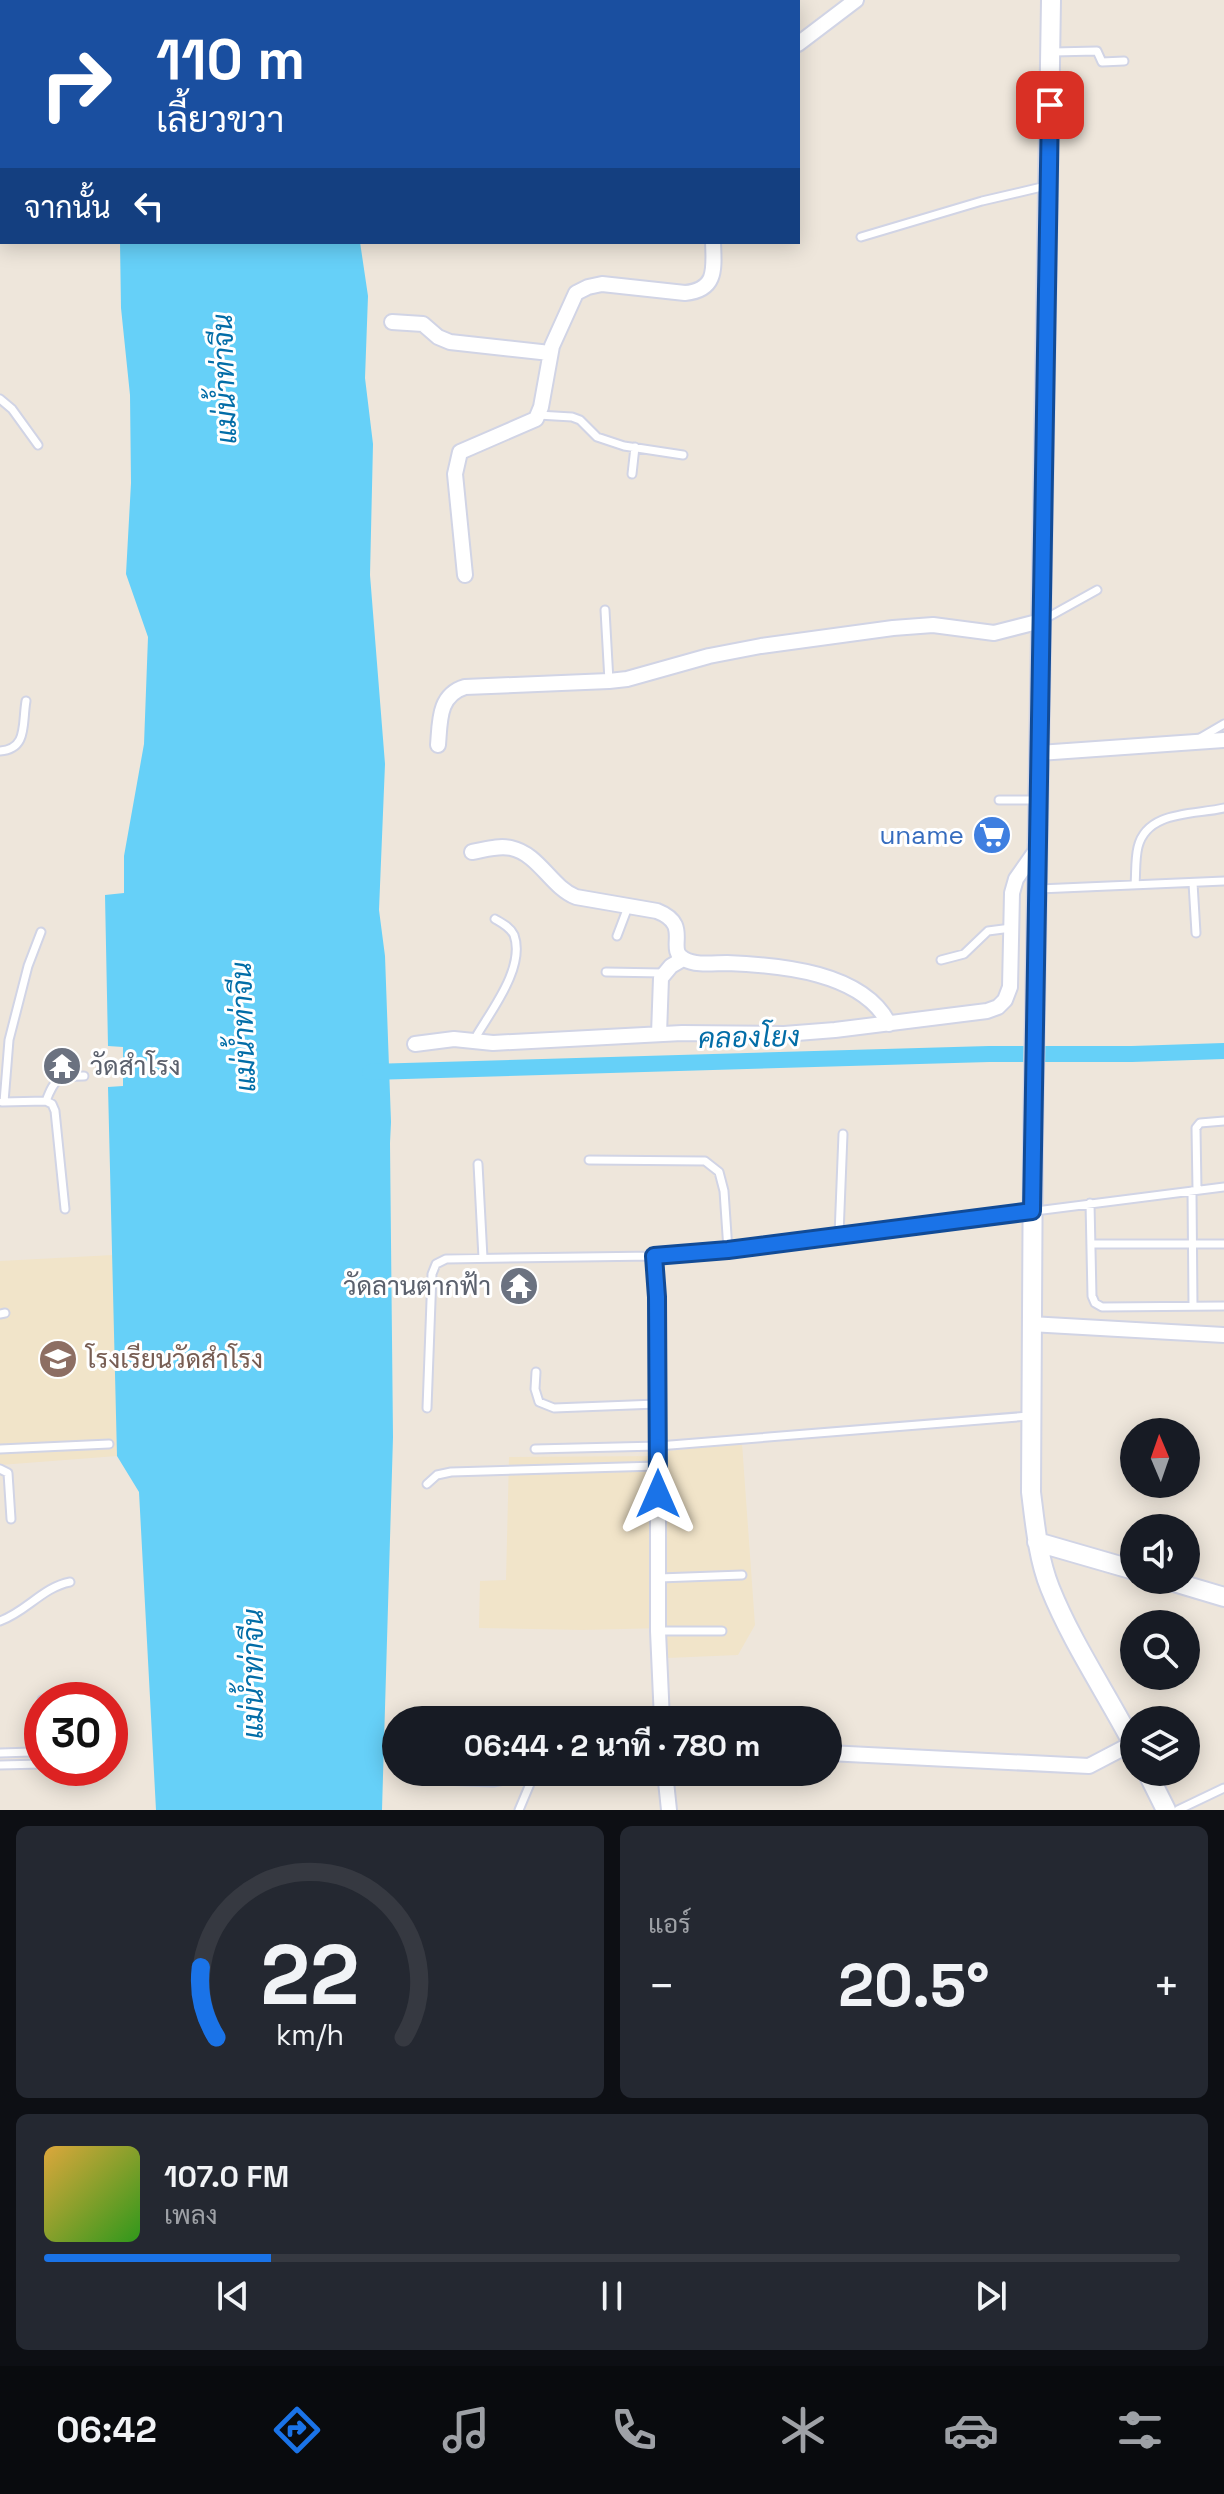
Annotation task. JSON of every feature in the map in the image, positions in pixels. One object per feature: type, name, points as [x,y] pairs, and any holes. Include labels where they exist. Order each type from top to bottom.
[{"type":"street","points":[[800,42],[856,0]]},
{"type":"street","points":[[1051,0],[1030,1324],[1031,1492],[1037,1542],[1049,1587],[1120,1721]]},
{"type":"street","points":[[465,575],[455,474],[460,452],[533,422],[538,415],[550,353],[574,296],[580,290],[602,284],[698,292],[711,277],[713,244]]},
{"type":"street","points":[[392,322],[423,324],[438,337],[450,342],[550,353]]},
{"type":"street","points":[[438,745],[440,715],[445,701],[458,689],[476,685],[546,685],[627,679],[709,656],[834,636],[933,625],[994,633],[1041,621]]},
{"type":"street","points":[[1039,753],[1224,740]]},
{"type":"street","points":[[472,852],[511,848],[527,855],[565,892],[576,897],[657,911],[669,916],[676,925],[677,953],[683,959],[696,963],[768,966],[841,982],[859,990],[871,1000],[883,1011],[889,1024]]},
{"type":"street","points":[[415,1044],[454,1039],[508,1042],[659,1034],[784,1034],[987,1011],[1005,1000],[1010,987],[1012,893],[1016,879],[1037,849]]},
{"type":"street","points":[[659,1034],[663,973],[683,959]]},
{"type":"street","points":[[1030,1324],[1224,1335]]},
{"type":"street","points":[[658,1446],[661,1706]]},
{"type":"street","points":[[1037,1542],[1120,1566]]},
{"type":"street","points":[[1200,1590],[1224,1597]]},
{"type":"street","points":[[842,1754],[1089,1766],[1120,1751]]},
{"type":"street","points":[[666,1786],[669,1810]]},
{"type":"street","points":[[1154,1786],[1166,1810]]},
{"type":"lane","points":[[1051,52],[1097,51],[1101,62],[1124,61]]},
{"type":"lane","points":[[861,237],[982,201],[1048,186]]},
{"type":"lane","points":[[0,399],[12,409],[38,445]]},
{"type":"lane","points":[[538,415],[572,417],[580,420],[597,437],[683,455]]},
{"type":"lane","points":[[632,474],[635,447]]},
{"type":"lane","points":[[1041,621],[1097,590]]},
{"type":"lane","points":[[605,610],[609,681]]},
{"type":"lane","points":[[0,751],[12,750],[20,742],[26,701]]},
{"type":"lane","points":[[1195,742],[1224,724]]},
{"type":"lane","points":[[999,800],[1038,800]]},
{"type":"lane","points":[[1135,885],[1138,847],[1158,821],[1224,808]]},
{"type":"lane","points":[[1037,889],[1224,881]]},
{"type":"lane","points":[[1193,883],[1196,933]]},
{"type":"lane","points":[[617,936],[628,907]]},
{"type":"lane","points":[[474,1040],[511,976],[516,952],[514,935],[495,919]]},
{"type":"lane","points":[[941,960],[964,954],[988,931],[1011,928]]},
{"type":"lane","points":[[41,932],[28,966],[9,1040],[2,1102],[46,1101],[52,1104],[65,1209]]},
{"type":"lane","points":[[606,972],[663,973]]},
{"type":"lane","points":[[46,1101],[52,1085],[60,1078],[84,1076]]},
{"type":"lane","points":[[1193,1306],[1196,1128],[1200,1123],[1224,1121]]},
{"type":"lane","points":[[839,1235],[843,1134]]},
{"type":"lane","points":[[589,1160],[705,1161],[719,1172],[724,1191],[728,1250]]},
{"type":"lane","points":[[478,1164],[483,1258]]},
{"type":"lane","points":[[427,1408],[432,1274],[436,1264],[446,1259],[654,1256],[728,1250],[1224,1187]]},
{"type":"lane","points":[[1090,1203],[1092,1296],[1095,1303],[1102,1307],[1224,1306]]},
{"type":"lane","points":[[1091,1244],[1224,1244]]},
{"type":"lane","points":[[654,1256],[658,1446]]},
{"type":"lane","points":[[536,1372],[535,1389],[539,1402],[554,1408],[657,1404]]},
{"type":"lane","points":[[535,1449],[658,1446],[1031,1416]]},
{"type":"lane","points":[[0,1449],[109,1444]]},
{"type":"lane","points":[[427,1484],[437,1475],[451,1472],[658,1466]]},
{"type":"lane","points":[[0,1469],[8,1473],[11,1519]]},
{"type":"lane","points":[[659,1578],[742,1575]]},
{"type":"lane","points":[[0,1621],[11,1617],[52,1588],[70,1582]]},
{"type":"lane","points":[[658,1631],[722,1631]]},
{"type":"lane","points":[[0,1753],[24,1752]]},
{"type":"lane","points":[[0,1765],[24,1764]]},
{"type":"lane","points":[[519,1810],[529,1786]]},
{"type":"lane","points":[[1178,1810],[1224,1788]]},
{"type":"shaded area","name":"โรงเรียนวัดสำโรง","points":[[113,1255],[117,1456],[0,1465],[0,1261]]},
{"type":"shaded area","points":[[742,1443],[755,1625],[738,1655],[667,1658],[664,1628],[479,1628],[480,1581],[506,1580],[509,1457],[668,1456],[669,1451]]},
{"type":"water","name":"แม่น้ำท่าจีน","points":[[120,244],[360,244],[368,296],[365,378],[373,444],[370,575],[385,764],[379,910],[385,956],[391,1122],[393,1437],[385,1706],[382,1706],[382,1810],[156,1810],[139,1492],[117,1456],[108,1087],[123,1086],[123,1047],[108,1046],[105,895],[124,893],[124,856],[144,744],[148,637],[126,574],[131,483],[130,395],[121,308]]},
{"type":"waterway","name":"คลองโยง","points":[[370,1072],[989,1054],[1224,1051]]},
{"type":"place","name":"uname","points":[[992,835]]},
{"type":"place","name":"วัดสำโรง","points":[[62,1066]]},
{"type":"place","name":"วัดลานตากฟ้า","points":[[519,1286]]},
{"type":"place","name":"โรงเรียนวัดสำโรง","points":[[58,1359]]},
{"type":"route","points":[[658,1494],[654,1256],[728,1250],[1032,1211],[1050,105]]}]
